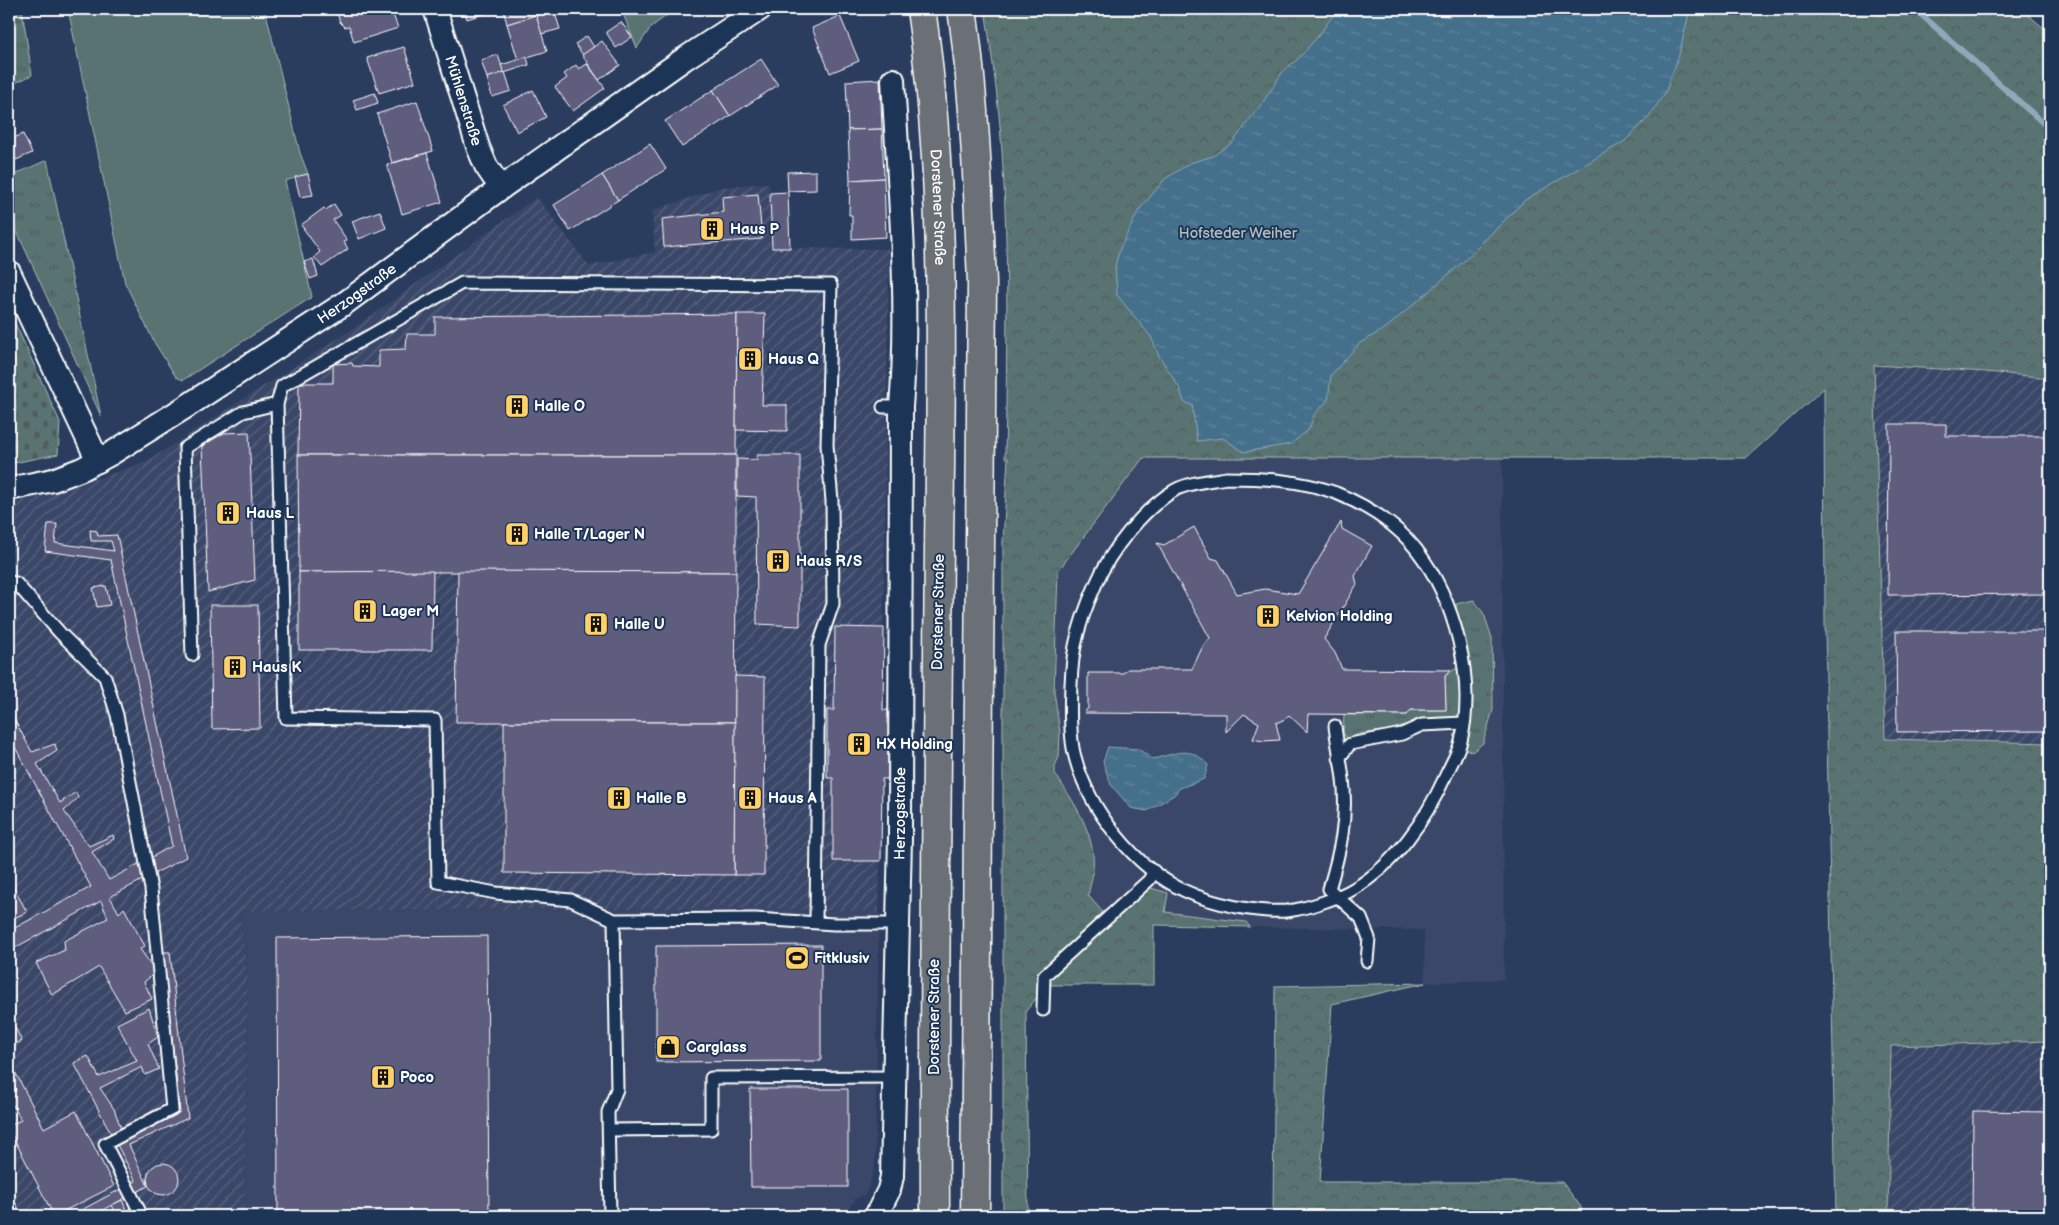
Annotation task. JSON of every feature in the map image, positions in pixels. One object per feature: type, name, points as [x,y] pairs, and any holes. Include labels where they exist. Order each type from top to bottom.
[{"type":"main road","name":"Dorstener Straße","points":[[921,9],[932,99],[939,234],[941,353],[935,935],[935,1216]]},
{"type":"main road","points":[[962,9],[978,171],[982,282],[975,1216]]},
{"type":"street","name":"Mühlenstraße","points":[[435,9],[478,146],[486,166],[500,188]]},
{"type":"street","name":"Herzogstraße","points":[[684,59],[732,9]]},
{"type":"street","name":"Herzogstraße","points":[[9,489],[53,480],[82,469],[184,408],[345,303],[500,188],[684,59],[760,9]]},
{"type":"street","name":"Herzogstraße","points":[[876,1216],[889,1190],[892,1176],[900,839],[892,407],[905,365],[902,250],[893,80]]},
{"type":"street","points":[[9,272],[98,461]]},
{"type":"lane","points":[[816,922],[819,645],[833,604],[832,501],[827,444],[831,285],[462,283],[282,386],[277,404],[286,718],[435,720],[438,882],[496,893],[570,900],[614,920],[755,919],[816,922],[897,924]]},
{"type":"lane","points":[[192,655],[185,448],[243,412],[277,404]]},
{"type":"lane","points":[[1226,478],[1293,481],[1336,494],[1390,524],[1415,548],[1432,575],[1450,613],[1464,662],[1467,698],[1463,723],[1457,751],[1420,822],[1392,858],[1374,875],[1353,889],[1288,911],[1261,910],[1221,903],[1184,890],[1154,871],[1130,849],[1106,821],[1086,788],[1074,755],[1071,714],[1075,648],[1085,609],[1102,570],[1129,532],[1150,510],[1176,489],[1195,483],[1226,478]]},
{"type":"lane","points":[[9,582],[16,583],[60,633],[105,676],[117,715],[131,779],[151,889],[172,1109],[105,1144],[142,1216]]},
{"type":"lane","points":[[1339,758],[1350,744],[1402,734],[1422,725],[1463,723]]},
{"type":"lane","points":[[1336,726],[1343,780],[1344,813],[1341,848],[1329,889],[1361,918],[1368,938],[1367,961]]},
{"type":"lane","points":[[1043,1010],[1044,976],[1148,880],[1154,871]]},
{"type":"lane","points":[[610,1216],[608,1112],[617,1089],[614,920]]},
{"type":"lane","points":[[609,1130],[711,1129],[710,1078],[895,1077]]},
{"type":"shaded area","points":[[769,183],[772,248],[889,249],[879,912],[759,908],[239,911],[248,983],[244,1216],[9,1216],[9,504],[70,488],[146,462],[357,326],[537,197],[589,266],[655,252],[652,211],[721,187]]},
{"type":"shaded area","points":[[1874,365],[2050,378],[2050,743],[1885,739]]},
{"type":"shaded area","points":[[1145,455],[1502,457],[1504,979],[1425,983],[1424,930],[1250,927],[1246,922],[1165,912],[1110,921],[1088,895],[1093,871],[1074,803],[1055,774],[1055,766],[1059,757],[1060,733],[1054,691],[1058,571]]},
{"type":"shaded area","points":[[759,908],[879,912],[875,1165],[865,1195],[857,1197],[843,1216],[244,1216],[248,983],[239,911]]},
{"type":"shaded area","points":[[2050,1041],[2050,1216],[1888,1216],[1891,1046]]},
{"type":"green space","points":[[9,9],[22,9],[32,75],[9,86]]},
{"type":"green space","points":[[68,9],[265,9],[300,153],[308,174],[285,181],[312,297],[183,380],[176,377],[154,342],[125,283]]},
{"type":"green space","points":[[621,9],[676,9],[651,27],[637,48]]},
{"type":"green space","name":"Hofsteder Weiher","points":[[985,9],[2021,9],[2050,33],[2050,378],[1874,365],[1885,739],[2050,743],[2050,1041],[1891,1046],[1888,1216],[1836,1216],[1825,626],[1824,388],[1746,458],[1143,458],[1058,571],[1054,691],[1060,733],[1059,757],[1055,766],[1055,774],[1070,796],[1088,832],[1093,858],[1093,872],[1088,895],[1110,921],[1144,886],[1168,893],[1165,912],[1246,922],[1250,927],[1154,925],[1154,985],[1047,985],[1026,1011],[1028,1216],[1003,1216],[1003,541],[1008,458],[1005,458],[1007,267],[1001,134]]},
{"type":"green space","points":[[47,160],[101,416],[9,214],[9,177]]},
{"type":"green space","points":[[9,310],[60,422],[58,454],[9,464]]},
{"type":"green space","points":[[1474,600],[1484,614],[1492,638],[1493,710],[1483,743],[1472,752],[1464,748],[1471,717],[1416,719],[1406,728],[1358,734],[1348,740],[1343,733],[1344,715],[1407,715],[1411,710],[1446,710],[1445,676],[1455,669],[1471,666],[1458,625],[1456,604]]},
{"type":"green space","points":[[1425,983],[1332,1004],[1320,1182],[1562,1182],[1581,1207],[1581,1216],[1273,1216],[1275,986]]},
{"type":"water","name":"Hofsteder Weiher","points":[[1343,9],[1411,9],[1450,17],[1457,9],[1690,9],[1679,55],[1666,91],[1649,117],[1625,141],[1525,200],[1464,261],[1386,328],[1360,343],[1331,375],[1328,400],[1314,415],[1309,429],[1291,444],[1244,452],[1223,438],[1197,441],[1192,405],[1184,402],[1180,389],[1159,356],[1151,337],[1117,295],[1115,266],[1120,248],[1139,210],[1165,179],[1190,163],[1213,156],[1233,142],[1283,71],[1298,59],[1334,14]]},
{"type":"water","points":[[1108,747],[1138,749],[1153,759],[1182,752],[1195,754],[1208,765],[1204,779],[1180,788],[1174,795],[1147,811],[1131,808],[1111,785],[1103,762]]},
{"type":"building","points":[[338,9],[391,9],[398,28],[354,42],[349,26],[345,27],[340,22],[337,13]]},
{"type":"building","points":[[464,9],[500,9],[467,19]]},
{"type":"building","points":[[503,9],[534,9],[536,15],[507,24]]},
{"type":"building","points":[[554,10],[560,29],[541,34],[536,15]]},
{"type":"building","points":[[536,15],[547,51],[518,60],[507,24]]},
{"type":"building","points":[[840,16],[859,61],[830,73],[812,28]]},
{"type":"building","points":[[621,22],[632,37],[616,48],[606,32]]},
{"type":"building","points":[[587,36],[594,47],[583,55],[575,44]]},
{"type":"building","points":[[602,41],[620,65],[599,80],[582,55]]},
{"type":"building","points":[[404,47],[415,82],[379,93],[367,58]]},
{"type":"building","points":[[498,55],[504,73],[487,78],[481,60]]},
{"type":"building","points":[[527,57],[529,65],[504,73],[501,65]]},
{"type":"building","points":[[761,59],[778,85],[730,116],[713,90]]},
{"type":"building","points":[[587,64],[605,88],[573,111],[555,87],[567,78],[564,74],[576,65],[579,69]]},
{"type":"building","points":[[505,72],[511,91],[492,97],[487,78]]},
{"type":"building","points":[[880,79],[882,129],[848,130],[846,81]]},
{"type":"building","points":[[533,90],[546,117],[517,132],[503,105]]},
{"type":"building","points":[[713,90],[730,116],[682,147],[665,121]]},
{"type":"building","points":[[375,93],[378,103],[357,110],[353,100]]},
{"type":"building","points":[[417,101],[433,151],[392,163],[377,114]]},
{"type":"building","points":[[9,102],[15,115],[9,118]]},
{"type":"building","points":[[882,129],[884,178],[850,180],[848,130]]},
{"type":"building","points":[[23,134],[32,153],[16,160],[9,140]]},
{"type":"building","points":[[650,144],[666,169],[618,200],[602,175]]},
{"type":"building","points":[[427,153],[442,202],[402,214],[387,165]]},
{"type":"building","points":[[816,171],[816,190],[788,191],[787,172]]},
{"type":"building","points":[[308,174],[313,195],[300,197],[295,177]]},
{"type":"building","points":[[602,175],[618,200],[570,231],[554,205]]},
{"type":"building","points":[[884,178],[886,237],[852,239],[852,215],[849,215],[850,180]]},
{"type":"building","points":[[788,192],[790,248],[772,248],[770,193]]},
{"type":"building","name":"Haus P","points":[[758,194],[762,239],[664,247],[662,219],[723,212],[722,197]]},
{"type":"building","points":[[334,204],[341,215],[333,220],[347,240],[344,242],[348,249],[322,267],[314,257],[320,252],[301,225],[324,208],[326,210]]},
{"type":"building","points":[[380,211],[386,228],[359,239],[352,221]]},
{"type":"building","points":[[313,259],[318,276],[310,279],[304,262]]},
{"type":"building","name":"Halle O","points":[[737,314],[736,455],[298,455],[299,383],[333,383],[333,364],[352,363],[353,366],[379,367],[379,350],[406,349],[407,334],[435,334],[435,317]]},
{"type":"building","name":"Haus Q","points":[[737,314],[765,314],[762,405],[787,405],[787,431],[736,430]]},
{"type":"building","points":[[1889,424],[1946,424],[1946,436],[2050,436],[2050,594],[1888,595]]},
{"type":"building","name":"Haus L","points":[[249,432],[255,580],[208,592],[202,446],[224,433]]},
{"type":"building","name":"Halle T/Lager N","points":[[298,455],[736,455],[736,572],[299,572]]},
{"type":"building","name":"Haus R/S","points":[[757,455],[800,455],[800,626],[757,624],[756,497],[737,496],[737,459],[757,460]]},
{"type":"building","name":"Kelvion Holding","points":[[1341,522],[1342,529],[1372,546],[1355,576],[1357,584],[1324,639],[1335,653],[1342,669],[1451,670],[1445,676],[1446,710],[1411,710],[1407,715],[1308,714],[1307,732],[1289,715],[1276,723],[1280,740],[1263,741],[1253,739],[1259,723],[1244,714],[1226,732],[1226,714],[1084,713],[1088,708],[1088,673],[1123,673],[1128,669],[1192,669],[1202,648],[1210,638],[1157,543],[1164,545],[1194,527],[1211,558],[1218,560],[1237,594],[1265,589],[1298,594]]},
{"type":"building","points":[[48,524],[57,524],[55,543],[114,551],[111,541],[91,541],[90,530],[97,531],[98,536],[117,535],[186,857],[110,897],[119,913],[124,908],[145,946],[140,949],[156,972],[144,982],[152,999],[125,1011],[99,967],[52,995],[36,963],[65,950],[64,941],[108,918],[101,901],[9,951],[9,931],[91,887],[9,736],[9,710],[32,752],[55,744],[57,751],[37,764],[60,803],[76,792],[78,798],[64,811],[89,846],[113,835],[114,839],[92,852],[109,880],[172,846],[111,560],[45,551]]},
{"type":"building","name":"Lager M","points":[[433,571],[432,650],[299,650],[299,572]]},
{"type":"building","name":"Halle U","points":[[458,571],[736,572],[735,722],[456,722]]},
{"type":"building","points":[[106,586],[110,605],[97,607],[93,588]]},
{"type":"building","name":"Haus K","points":[[210,605],[258,605],[260,728],[212,729]]},
{"type":"building","name":"HX Holding","points":[[835,627],[884,628],[883,710],[892,710],[891,779],[882,779],[881,861],[833,861],[833,778],[827,778],[827,710],[834,710]]},
{"type":"building","points":[[1896,631],[2050,631],[2050,731],[1897,732]]},
{"type":"building","name":"Haus A","points":[[735,676],[765,677],[764,875],[734,875]]},
{"type":"building","name":"Halle B","points":[[504,722],[735,722],[734,875],[504,873]]},
{"type":"building","points":[[9,879],[27,912],[12,919],[9,913]]},
{"type":"building","name":"Poco","points":[[487,936],[489,1216],[278,1216],[277,938]]},
{"type":"building","points":[[821,945],[821,1061],[656,1062],[656,946]]},
{"type":"building","points":[[162,952],[170,952],[188,1118],[129,1145],[148,1186],[91,1216],[70,1216],[136,1181],[74,1063],[88,1056],[99,1077],[137,1061],[117,1024],[149,1008],[158,1037],[148,1044],[159,1069],[145,1075],[142,1067],[100,1088],[114,1109],[125,1139],[180,1112]]},
{"type":"building","points":[[9,1016],[22,1041],[9,1047]]},
{"type":"building","points":[[9,1060],[44,1128],[76,1111],[114,1186],[54,1216],[9,1129],[9,1126],[21,1120],[13,1105],[9,1108],[9,1094],[16,1090],[9,1077]]},
{"type":"building","points":[[750,1089],[848,1089],[848,1187],[751,1187]]},
{"type":"building","points":[[1973,1111],[2050,1112],[2050,1216],[1972,1216]]},
{"type":"building","points":[[163,1163],[175,1167],[179,1179],[175,1191],[163,1195],[151,1191],[147,1179],[151,1167]]},
{"type":"building","points":[[9,1190],[22,1216],[9,1216]]},
{"type":"building","points":[[122,1200],[129,1216],[117,1216],[112,1205]]},
{"type":"waterway","points":[[1915,9],[2050,129]]},
{"type":"place","name":"Haus P","points":[[712,229]]},
{"type":"place","name":"Haus Q","points":[[750,359]]},
{"type":"place","name":"Halle O","points":[[517,406]]},
{"type":"place","name":"Haus L","points":[[228,513]]},
{"type":"place","name":"Halle T/Lager N","points":[[517,534]]},
{"type":"place","name":"Haus R/S","points":[[778,561]]},
{"type":"place","name":"Lager M","points":[[365,611]]},
{"type":"place","name":"Kelvion Holding","points":[[1268,616]]},
{"type":"place","name":"Halle U","points":[[596,624]]},
{"type":"place","name":"Haus K","points":[[235,667]]},
{"type":"place","name":"HX Holding","points":[[859,744]]},
{"type":"place","name":"Halle B","points":[[619,798]]},
{"type":"place","name":"Haus A","points":[[750,798]]},
{"type":"place","name":"Fitklusiv","points":[[797,958]]},
{"type":"place","name":"Carglass","points":[[668,1047]]},
{"type":"place","name":"Poco","points":[[383,1077]]}]
